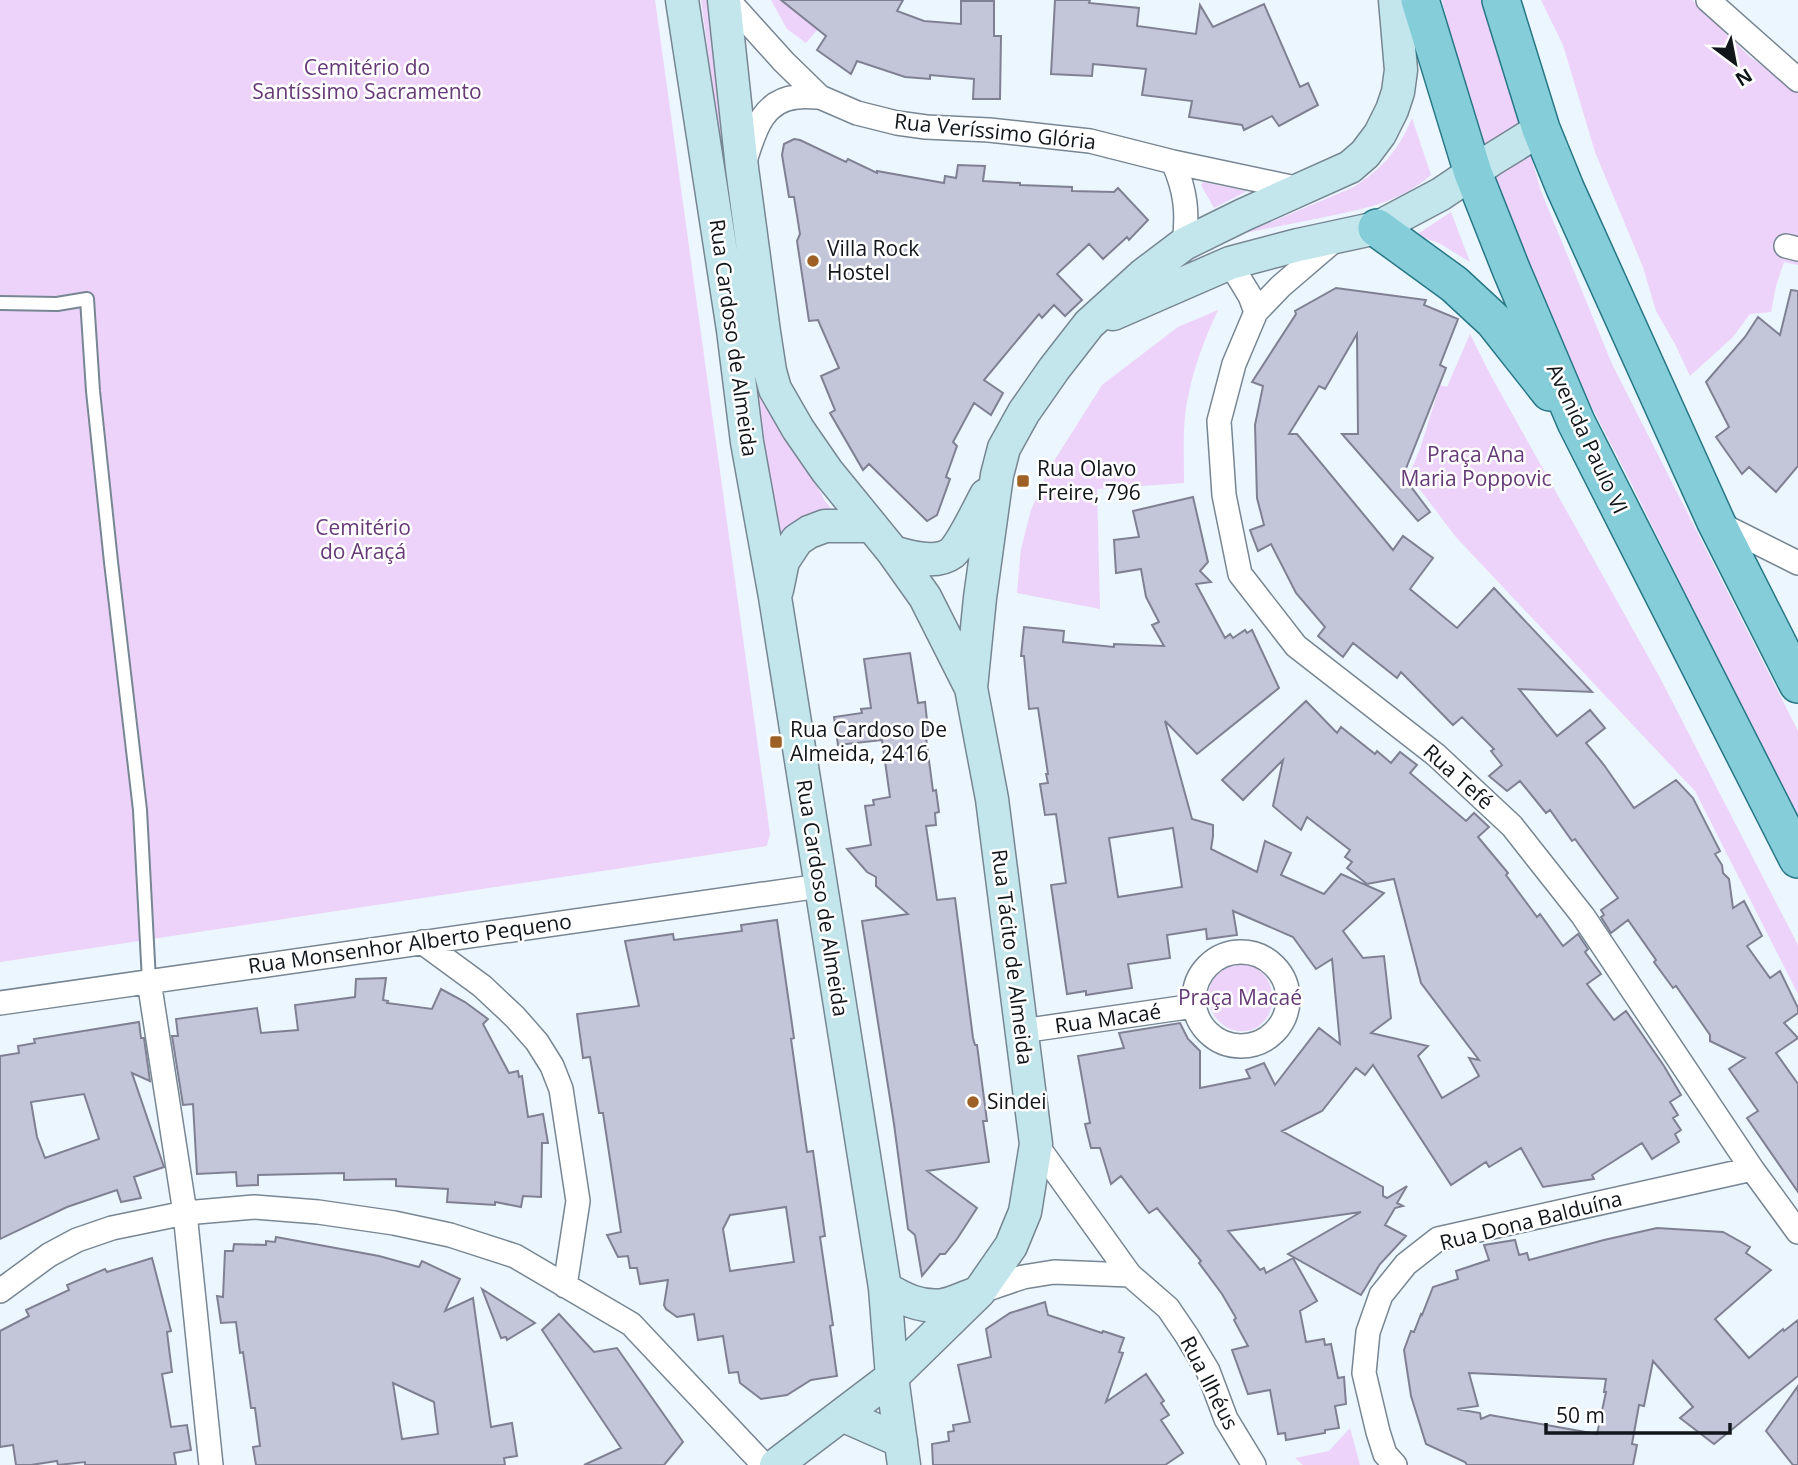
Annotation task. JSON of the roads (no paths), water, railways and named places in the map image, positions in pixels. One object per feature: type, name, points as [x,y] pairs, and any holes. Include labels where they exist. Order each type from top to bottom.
[{"type":"main road","name":"Rua Cardoso de Almeida","points":[[682,0],[729,304],[747,442],[775,597],[885,1288],[892,1377],[902,1453]]},
{"type":"main road","name":"Rua Cardoso de Almeida","points":[[726,0],[742,168],[766,345],[775,389],[827,471],[892,552]]},
{"type":"main road","points":[[971,688],[997,475],[1004,447],[1024,412],[1089,324],[1143,275],[1184,244],[1350,167],[1366,153],[1380,134],[1398,92],[1401,70],[1395,0]]},
{"type":"main road","name":"Avenida Paulo VI","points":[[1420,0],[1473,173],[1576,422],[1798,859]]},
{"type":"main road","points":[[1501,0],[1541,129],[1565,188],[1716,522],[1798,684]]},
{"type":"main road","points":[[1089,324],[1230,263],[1377,228],[1441,194],[1541,129]]},
{"type":"main road","points":[[1377,228],[1454,284],[1494,321],[1576,422]]},
{"type":"main road","points":[[892,552],[917,560],[952,553],[997,475]]},
{"type":"main road","points":[[775,597],[783,561],[797,540],[825,526],[870,526]]},
{"type":"main road","name":"Rua Tácito de Almeida","points":[[776,1465],[892,1377],[979,1292],[1011,1246],[1025,1212],[1036,1144],[992,799],[971,688],[925,597],[892,552]]},
{"type":"main road","points":[[885,1288],[902,1299],[944,1305],[979,1292]]},
{"type":"main road","points":[[842,1415],[902,1453]]},
{"type":"street","name":"Rua Veríssimo Glória","points":[[726,0],[820,97],[857,113],[926,127],[1067,138],[1300,189]]},
{"type":"street","points":[[1708,0],[1798,80]]},
{"type":"street","name":"Rua Veríssimo Glória","points":[[742,168],[758,124],[769,109],[781,101],[795,97],[820,97]]},
{"type":"street","points":[[1172,162],[1181,181],[1186,202],[1184,244]]},
{"type":"street","name":"Rua Tefé","points":[[1338,237],[1281,286],[1256,312],[1234,364],[1219,421],[1224,495],[1240,574],[1296,646],[1436,755],[1512,826],[1583,916],[1752,1169],[1798,1232]]},
{"type":"street","points":[[1230,263],[1250,296],[1256,312]]},
{"type":"street","points":[[1716,522],[1798,563]]},
{"type":"street","name":"Rua Monsenhor Alberto Pequeno","points":[[0,1003],[820,886]]},
{"type":"street","points":[[422,942],[482,986],[515,1017],[537,1042],[552,1066],[561,1089],[578,1200],[565,1286]]},
{"type":"street","points":[[1236,952],[1256,954],[1272,963],[1285,982],[1289,1005],[1279,1028],[1257,1044],[1246,1047],[1222,1044],[1211,1037],[1198,1020],[1194,1006],[1197,980],[1204,970],[1213,961],[1236,952]]},
{"type":"street","points":[[149,981],[185,1213],[211,1465]]},
{"type":"street","name":"Rua Macaé","points":[[1023,1031],[1194,1006]]},
{"type":"street","name":"Rua Ilhéus","points":[[1036,1144],[1130,1275],[1168,1308],[1208,1371],[1226,1419],[1254,1465]]},
{"type":"street","name":"Rua Dona Balduína","points":[[1395,1465],[1385,1454],[1364,1373],[1368,1332],[1381,1295],[1406,1264],[1438,1239],[1752,1169]]},
{"type":"street","points":[[0,1291],[49,1255],[77,1240],[112,1228],[185,1213],[254,1207],[318,1212],[394,1223],[450,1235],[515,1256],[631,1324],[764,1465]]},
{"type":"street","points":[[979,1292],[1023,1277],[1054,1272],[1130,1275]]},
{"type":"lane","points":[[0,303],[57,304],[88,299],[93,391],[139,810],[149,981]]},
{"type":"place","name":"Villa Rock Hostel","points":[[813,261]]},
{"type":"place","name":"Rua Olavo Freire, 796","points":[[1023,481]]},
{"type":"place","name":"Rua Cardoso De Almeida, 2416","points":[[776,742]]},
{"type":"place","name":"Sindei","points":[[973,1102]]},
{"type":"park label","name":"Cemitério do Santíssimo Sacramento","points":[[367,80]]},
{"type":"park label","name":"Praça Ana Maria Poppovic","points":[[1476,467]]},
{"type":"park label","name":"Cemitério do Araçá","points":[[363,540]]},
{"type":"park label","name":"Praça Macaé","points":[[1240,998]]}]
